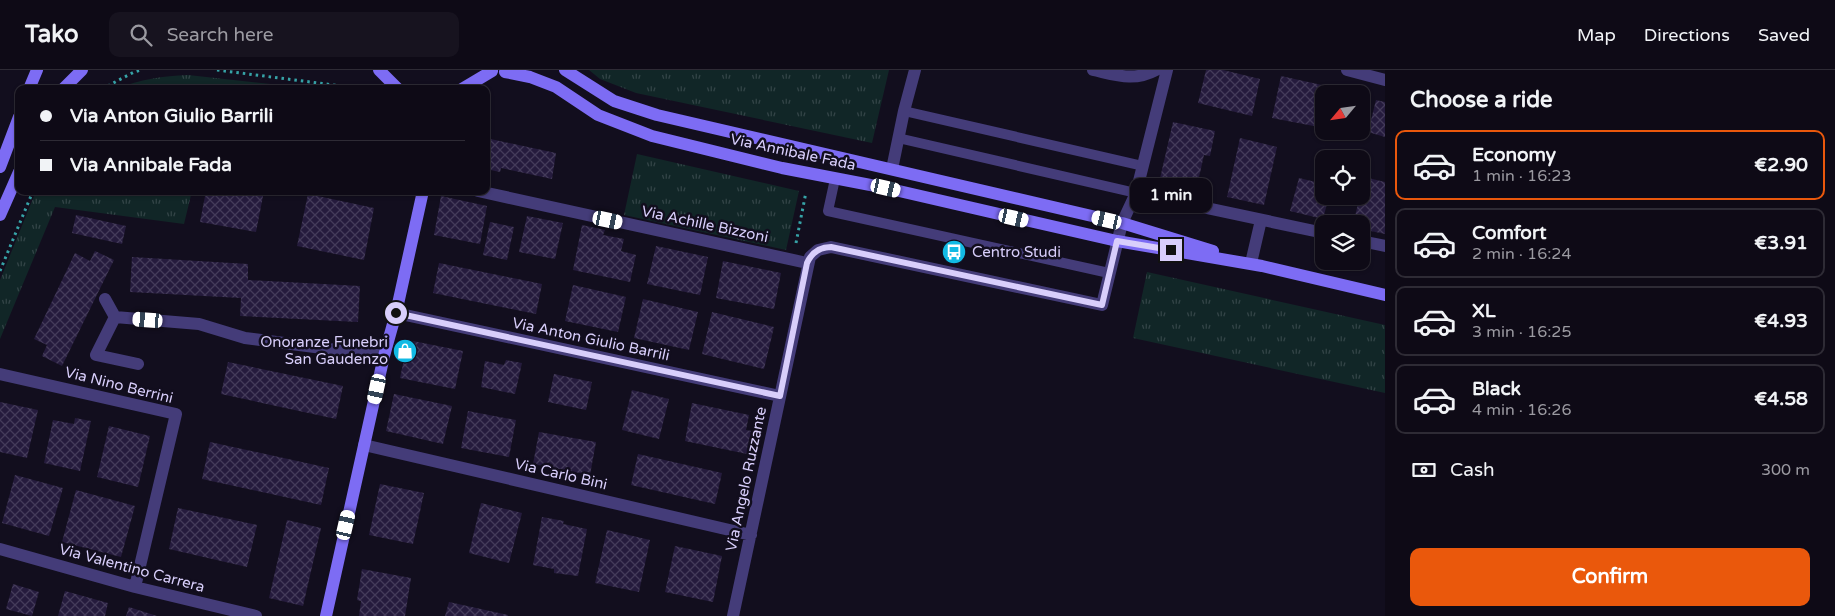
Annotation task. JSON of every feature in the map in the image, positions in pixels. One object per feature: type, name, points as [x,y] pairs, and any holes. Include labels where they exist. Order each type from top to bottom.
[{"type":"main road","points":[[31,85],[37,70]]},
{"type":"main road","points":[[67,85],[82,70]]},
{"type":"main road","points":[[379,70],[394,85]]},
{"type":"main road","points":[[468,85],[491,70]]},
{"type":"main road","name":"Via Annibale Fada","points":[[491,70],[509,71],[530,77],[556,88],[598,115],[652,136],[782,168],[1117,241],[1257,265],[1385,295]]},
{"type":"main road","name":"Via Annibale Fada","points":[[565,70],[614,101],[657,115],[1122,223],[1257,265]]},
{"type":"main road","points":[[0,167],[15,128]]},
{"type":"main road","points":[[0,215],[15,181]]},
{"type":"main road","points":[[326,616],[422,195]]},
{"type":"street","points":[[892,169],[915,70]]},
{"type":"street","points":[[1093,70],[1129,78],[1148,75],[1156,70]]},
{"type":"street","points":[[807,263],[810,257],[818,250],[824,247],[831,247],[1102,305],[1122,223],[1136,193],[1167,70]]},
{"type":"street","points":[[1347,70],[1385,80]]},
{"type":"street","points":[[1136,193],[1315,231]]},
{"type":"street","name":"Via Achille Bizzoni","points":[[490,194],[807,263]]},
{"type":"street","points":[[1257,265],[1262,220]]},
{"type":"street","points":[[1370,242],[1385,246]]},
{"type":"street","name":"Via Angelo Ruzzante","points":[[733,616],[807,263]]},
{"type":"street","points":[[105,299],[115,317]]},
{"type":"street","name":"Via Anton Giulio Barrili","points":[[396,313],[780,396]]},
{"type":"street","points":[[115,317],[199,324],[245,338],[384,356]]},
{"type":"street","points":[[115,317],[96,355],[138,364]]},
{"type":"street","name":"Via Nino Berrini","points":[[0,374],[176,414],[134,587]]},
{"type":"street","name":"Via Carlo Bini","points":[[364,445],[751,534]]},
{"type":"street","name":"Via Valentino Carrera","points":[[0,549],[134,587],[256,616]]},
{"type":"lane","points":[[904,111],[1143,166]]},
{"type":"lane","points":[[898,138],[1136,193]]},
{"type":"lane","points":[[835,179],[828,211],[1109,273]]},
{"type":"path","points":[[110,85],[141,70]]},
{"type":"path","points":[[217,70],[335,85]]},
{"type":"path","points":[[793,260],[806,192]]},
{"type":"path","points":[[0,271],[31,195]]},
{"type":"green space","points":[[589,70],[889,70],[872,143],[636,93],[600,79]]},
{"type":"green space","points":[[188,75],[280,85],[128,85],[170,76]]},
{"type":"green space","points":[[637,154],[799,191],[786,250],[624,215]]},
{"type":"green space","points":[[34,195],[191,195],[184,224],[55,207],[0,339],[0,280]]},
{"type":"green space","points":[[1147,272],[1385,325],[1385,393],[1133,338]]},
{"type":"building","points":[[1206,70],[1223,70],[1260,79],[1252,116],[1198,103]]},
{"type":"building","points":[[1281,76],[1322,85],[1315,85],[1315,126],[1272,118]]},
{"type":"building","points":[[1376,100],[1385,102],[1385,137],[1370,133],[1370,124]]},
{"type":"building","points":[[1173,122],[1215,131],[1210,156],[1204,155],[1195,195],[1158,187]]},
{"type":"building","points":[[1240,138],[1277,147],[1264,205],[1227,197]]},
{"type":"building","points":[[490,139],[556,153],[552,179],[501,168],[500,172],[490,170]]},
{"type":"building","points":[[1299,178],[1315,182],[1315,205],[1327,205],[1324,215],[1315,215],[1315,217],[1290,211]]},
{"type":"building","points":[[1370,178],[1385,182],[1385,234],[1370,231],[1370,215],[1355,215],[1358,205],[1370,205]]},
{"type":"building","points":[[205,195],[263,195],[256,232],[200,222]]},
{"type":"building","points":[[308,195],[374,208],[364,260],[297,246]]},
{"type":"building","points":[[441,196],[487,206],[480,244],[434,235]]},
{"type":"building","points":[[76,215],[126,226],[122,244],[72,233]]},
{"type":"building","points":[[527,216],[563,223],[555,259],[519,252]]},
{"type":"building","points":[[490,222],[514,227],[507,260],[483,255]]},
{"type":"building","points":[[582,225],[605,230],[603,235],[624,239],[621,251],[636,255],[630,282],[573,270]]},
{"type":"building","points":[[656,246],[708,257],[700,295],[647,284]]},
{"type":"building","points":[[95,251],[114,260],[62,366],[42,356],[47,345],[34,339],[75,253],[90,261]]},
{"type":"building","points":[[132,257],[248,264],[248,280],[360,286],[358,322],[240,316],[241,298],[130,292]]},
{"type":"building","points":[[723,261],[781,273],[774,309],[716,298]]},
{"type":"building","points":[[439,263],[542,284],[536,314],[433,293]]},
{"type":"building","points":[[573,285],[626,297],[618,332],[565,321]]},
{"type":"building","points":[[643,299],[698,312],[689,350],[634,338]]},
{"type":"building","points":[[712,312],[774,327],[764,369],[702,354]]},
{"type":"building","points":[[408,340],[463,351],[455,389],[400,378]]},
{"type":"building","points":[[506,360],[522,363],[515,394],[481,387],[485,361],[504,365]]},
{"type":"building","points":[[228,362],[343,386],[336,419],[221,394]]},
{"type":"building","points":[[554,374],[592,382],[586,410],[548,402]]},
{"type":"building","points":[[632,390],[669,399],[659,439],[622,430]]},
{"type":"building","points":[[394,394],[452,406],[443,444],[386,431]]},
{"type":"building","points":[[0,402],[38,410],[27,458],[0,452]]},
{"type":"building","points":[[692,403],[749,415],[746,430],[752,431],[747,454],[685,441]]},
{"type":"building","points":[[468,411],[516,420],[509,457],[461,448]]},
{"type":"building","points":[[75,418],[91,421],[80,471],[44,463],[53,420],[74,424]]},
{"type":"building","points":[[109,426],[150,436],[138,487],[97,477]]},
{"type":"building","points":[[539,432],[596,442],[590,475],[533,464]]},
{"type":"building","points":[[210,442],[329,468],[321,505],[202,479]]},
{"type":"building","points":[[638,454],[722,473],[715,504],[631,485]]},
{"type":"building","points":[[15,475],[63,488],[49,536],[2,523]]},
{"type":"building","points":[[380,484],[424,493],[413,544],[369,535]]},
{"type":"building","points":[[76,490],[135,506],[121,557],[62,542]]},
{"type":"building","points":[[481,503],[522,513],[509,563],[469,553]]},
{"type":"building","points":[[178,508],[257,525],[247,567],[169,549]]},
{"type":"building","points":[[542,517],[564,521],[563,524],[587,529],[578,576],[554,573],[554,569],[533,565]]},
{"type":"building","points":[[287,520],[321,528],[303,606],[269,598]]},
{"type":"building","points":[[607,530],[650,540],[639,592],[595,583]]},
{"type":"building","points":[[675,546],[722,556],[713,602],[665,592]]},
{"type":"building","points":[[362,569],[411,578],[405,616],[359,616],[361,601],[357,600]]},
{"type":"building","points":[[13,584],[39,592],[32,616],[6,609]]},
{"type":"building","points":[[65,591],[108,603],[105,616],[58,616]]},
{"type":"building","points":[[449,602],[508,615],[508,616],[445,616]]},
{"type":"building","points":[[129,607],[157,616],[126,616]]},
{"type":"place","name":"Centro Studi","points":[[954,252]]},
{"type":"place","name":"Onoranze Funebri San Gaudenzo","points":[[405,351]]},
{"type":"route","points":[[396,313],[780,396],[807,263],[814,253],[824,247],[1102,305],[1117,241],[1171,250]]}]
